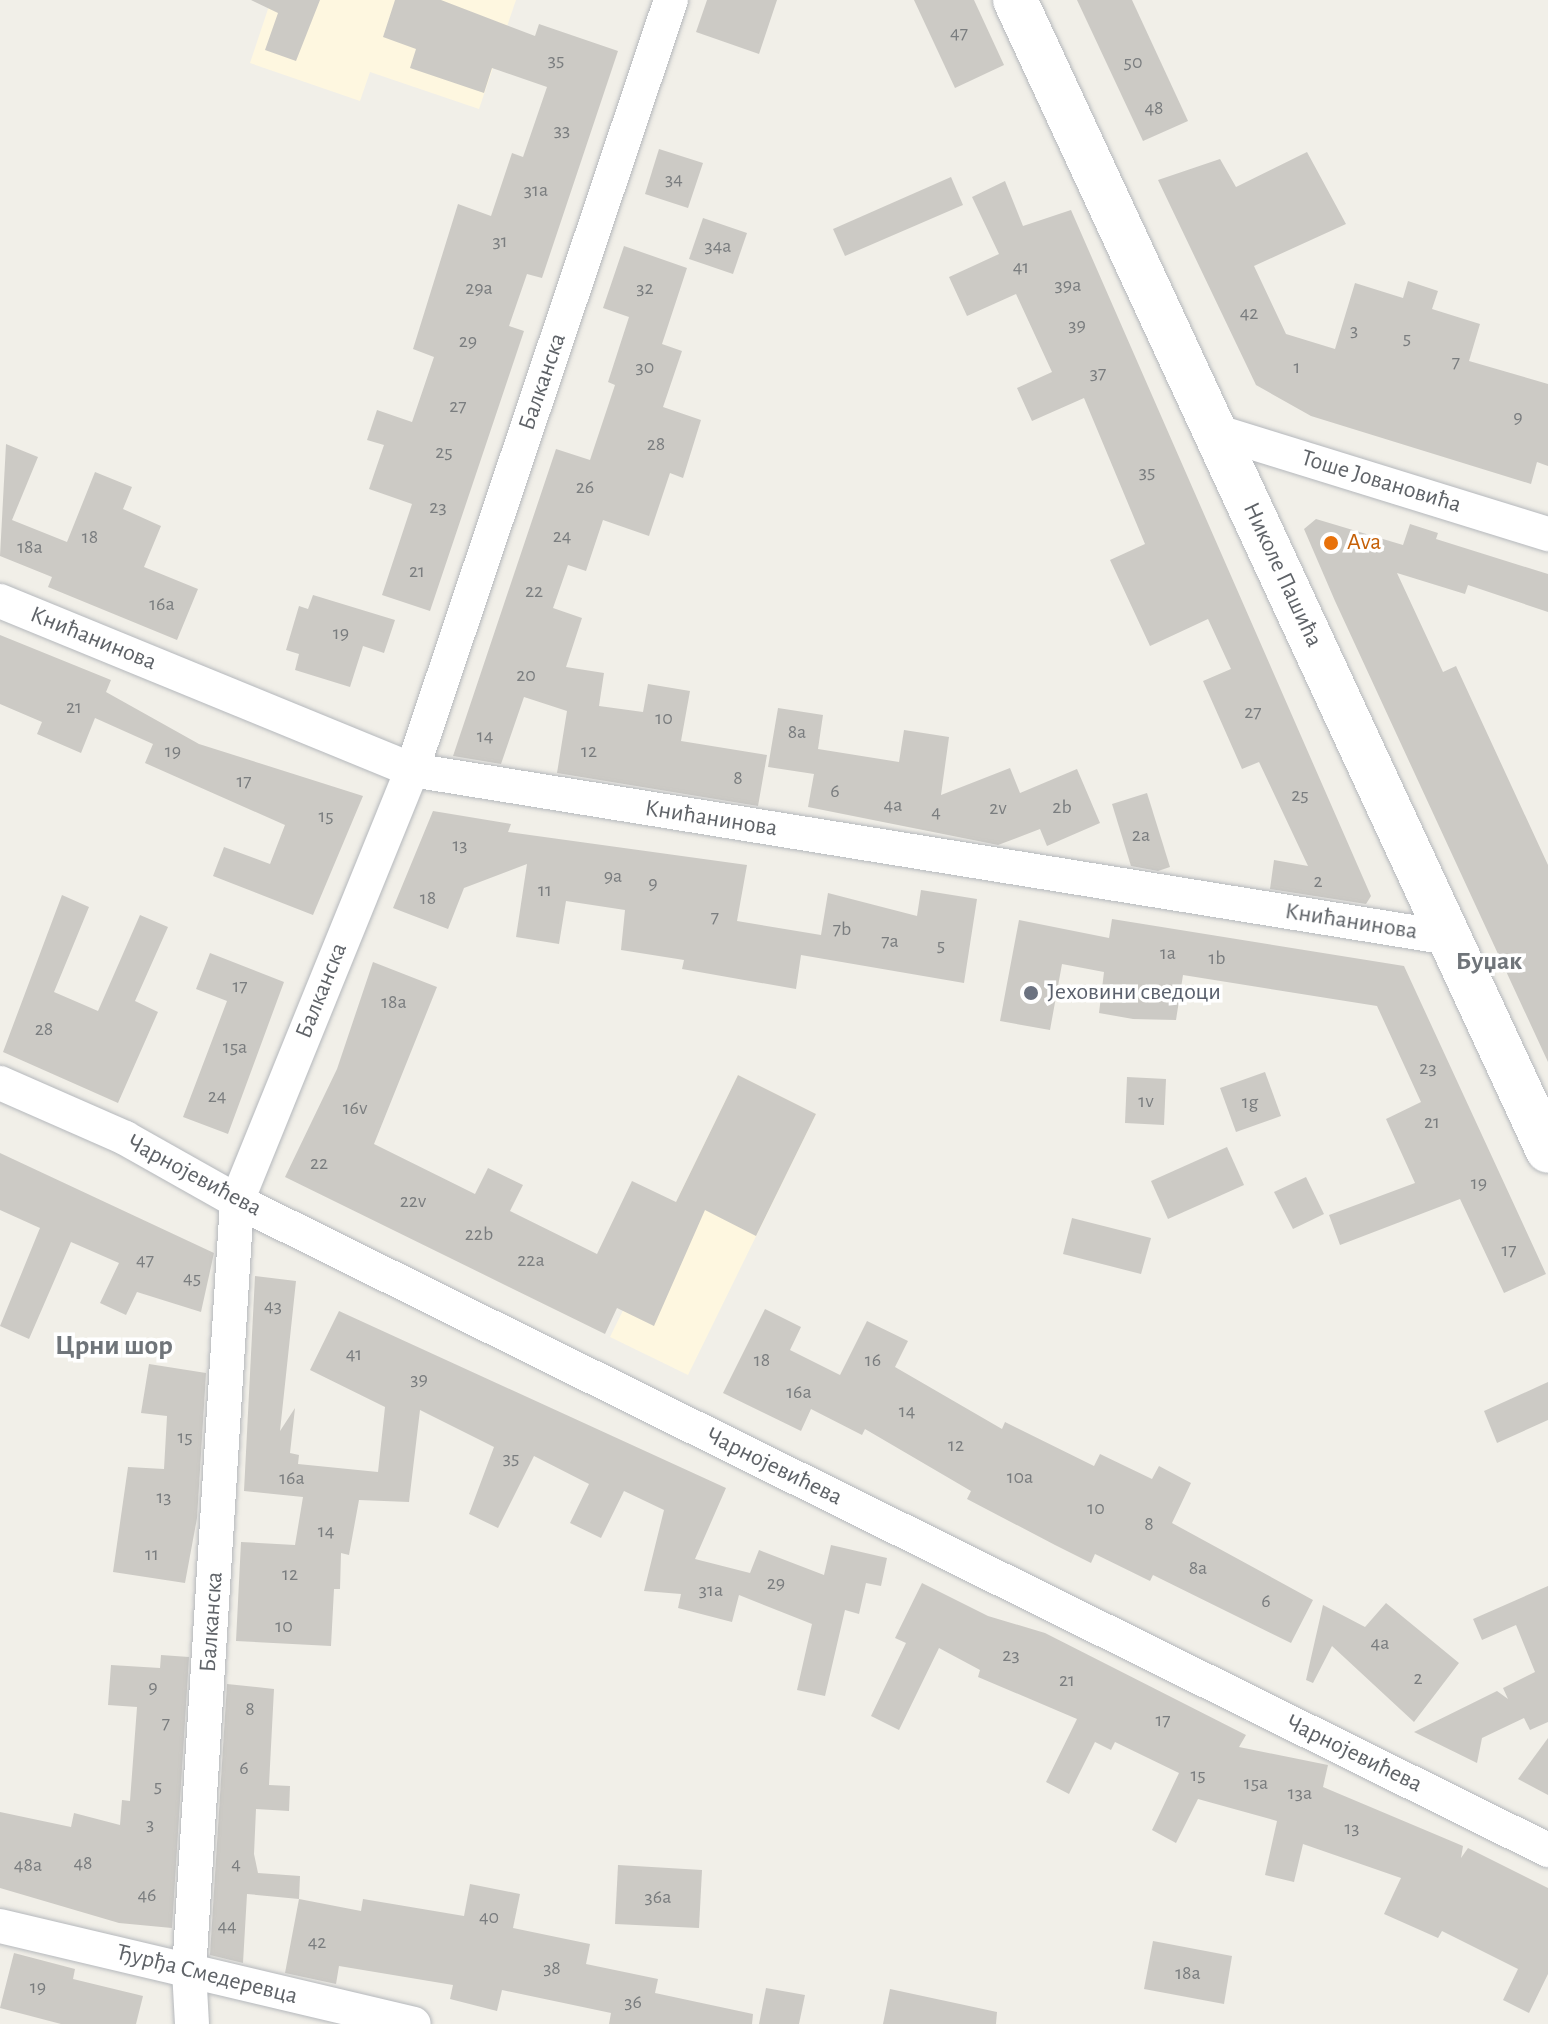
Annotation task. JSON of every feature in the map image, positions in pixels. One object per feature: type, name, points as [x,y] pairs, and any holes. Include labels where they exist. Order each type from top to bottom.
[{"type":"main road","name":"Николе Пашића","points":[[1015,0],[1548,1151]]},
{"type":"street","name":"Балканска","points":[[192,2024],[189,1971],[237,1201],[412,770],[671,0]]},
{"type":"street","name":"Тоше Јовановића","points":[[1215,431],[1548,534]]},
{"type":"street","name":"Книћанинова","points":[[0,601],[412,770],[1449,938]]},
{"type":"street","name":"Чарнојевићева","points":[[0,1083],[125,1138],[237,1201],[1548,1850]]},
{"type":"street","name":"Ђурђа Смедеревца","points":[[0,1926],[414,2024]]},
{"type":"shaded area","points":[[271,0],[516,0],[479,109],[370,72],[360,101],[250,63]]},
{"type":"shaded area","points":[[738,1075],[816,1114],[688,1375],[610,1337]]},
{"type":"building","points":[[251,0],[320,0],[296,61],[265,50],[278,13]]},
{"type":"building","points":[[395,0],[441,0],[535,36],[539,24],[618,51],[542,278],[527,274],[509,326],[524,331],[430,611],[382,595],[412,504],[369,489],[384,445],[367,440],[377,410],[412,422],[434,357],[413,349],[458,204],[491,216],[512,153],[523,157],[547,87],[492,68],[484,93],[410,68],[416,49],[383,37]]},
{"type":"building","points":[[707,0],[777,0],[759,54],[696,32]]},
{"type":"building","points":[[914,0],[974,0],[1004,65],[955,88]]},
{"type":"building","points":[[1077,0],[1132,0],[1188,121],[1143,141]]},
{"type":"building","points":[[659,149],[703,163],[688,208],[645,194]]},
{"type":"building","points":[[1307,152],[1346,224],[1254,266],[1286,334],[1335,349],[1355,283],[1403,298],[1408,281],[1438,291],[1432,309],[1480,324],[1469,361],[1548,384],[1548,466],[1537,462],[1531,484],[1311,416],[1256,385],[1158,180],[1220,159],[1236,187]]},
{"type":"building","points":[[951,177],[963,205],[845,256],[833,229]]},
{"type":"building","points":[[1005,181],[1023,226],[1071,210],[1371,896],[1366,904],[1270,889],[1274,860],[1308,866],[1259,762],[1242,769],[1203,681],[1231,669],[1208,619],[1150,646],[1110,560],[1145,544],[1084,398],[1032,421],[1017,388],[1052,372],[1016,294],[967,316],[949,277],[999,254],[972,197]]},
{"type":"building","points":[[703,218],[747,233],[733,274],[689,259]]},
{"type":"building","points":[[624,246],[687,268],[662,344],[682,351],[663,407],[701,420],[683,478],[670,473],[649,536],[603,520],[586,571],[568,565],[553,608],[582,618],[566,667],[604,673],[599,706],[643,712],[648,684],[690,691],[681,741],[767,755],[758,806],[557,773],[567,711],[524,697],[501,764],[453,756],[556,449],[590,460],[615,385],[608,382],[629,317],[603,308]]},
{"type":"building","points":[[6,444],[38,457],[12,520],[67,542],[95,472],[132,487],[123,509],[161,526],[144,567],[198,589],[177,640],[48,587],[52,577],[0,556]]},
{"type":"building","points":[[1316,519],[1403,545],[1410,524],[1438,533],[1436,539],[1548,574],[1548,612],[1468,585],[1465,594],[1397,573],[1443,672],[1456,666],[1548,865],[1548,1062],[1304,529]]},
{"type":"building","points":[[313,595],[395,620],[384,653],[363,646],[350,687],[295,670],[299,654],[286,650],[299,606],[308,609]]},
{"type":"building","points":[[0,635],[111,680],[106,692],[199,744],[363,796],[313,915],[213,876],[224,847],[270,864],[285,825],[145,763],[153,744],[95,718],[81,753],[37,734],[42,722],[0,704]]},
{"type":"building","points":[[778,708],[823,715],[818,749],[899,762],[904,730],[949,737],[941,795],[1010,768],[1020,793],[1077,769],[1100,823],[1047,846],[1040,829],[998,845],[808,807],[814,774],[768,767]]},
{"type":"building","points":[[1147,793],[1170,867],[1158,871],[1131,866],[1112,804]]},
{"type":"building","points":[[433,811],[511,824],[508,832],[747,865],[737,921],[821,935],[828,893],[917,916],[921,890],[977,899],[964,983],[801,955],[796,989],[682,969],[684,960],[621,950],[625,910],[566,901],[559,944],[516,937],[527,864],[464,888],[448,929],[393,908]]},
{"type":"building","points":[[62,895],[89,907],[54,992],[98,1011],[140,915],[168,927],[135,1001],[158,1012],[118,1103],[3,1052]]},
{"type":"building","points":[[1112,919],[1404,966],[1546,1274],[1504,1293],[1460,1199],[1340,1245],[1329,1215],[1415,1183],[1386,1119],[1421,1102],[1377,1006],[1183,975],[1176,1020],[1133,1019],[1099,1013],[1104,972],[1062,964],[1050,1030],[1000,1021],[1019,920],[1109,938]]},
{"type":"building","points":[[210,953],[284,982],[228,1134],[183,1117],[227,1001],[196,989]]},
{"type":"building","points":[[373,962],[437,987],[374,1144],[475,1194],[488,1168],[523,1185],[510,1211],[597,1254],[632,1181],[676,1202],[738,1075],[816,1114],[756,1236],[705,1210],[654,1326],[617,1308],[605,1334],[285,1177],[337,1069]]},
{"type":"building","points":[[1265,1072],[1281,1116],[1236,1132],[1220,1088]]},
{"type":"building","points":[[1127,1077],[1166,1079],[1164,1125],[1125,1123]]},
{"type":"building","points":[[1227,1147],[1244,1185],[1168,1219],[1151,1181]]},
{"type":"building","points":[[0,1153],[214,1253],[201,1312],[137,1292],[126,1315],[100,1303],[119,1263],[71,1242],[29,1339],[0,1326],[40,1228],[0,1210]]},
{"type":"building","points":[[1306,1177],[1324,1214],[1293,1229],[1274,1192]]},
{"type":"building","points":[[1072,1218],[1151,1238],[1141,1274],[1063,1254]]},
{"type":"building","points":[[255,1276],[296,1281],[280,1431],[295,1408],[290,1453],[299,1455],[298,1464],[378,1472],[385,1407],[310,1370],[339,1311],[726,1488],[695,1559],[750,1573],[759,1550],[824,1575],[831,1545],[887,1558],[881,1586],[866,1583],[859,1614],[845,1610],[825,1696],[797,1690],[812,1624],[739,1595],[732,1622],[678,1608],[681,1594],[644,1591],[664,1510],[624,1491],[601,1538],[570,1523],[589,1484],[534,1456],[498,1528],[469,1514],[494,1447],[420,1410],[409,1502],[359,1500],[349,1555],[341,1553],[340,1589],[334,1589],[331,1646],[236,1641],[241,1542],[295,1545],[303,1497],[244,1491]]},
{"type":"building","points":[[765,1309],[801,1327],[790,1350],[840,1375],[867,1321],[908,1341],[895,1367],[1002,1429],[1005,1422],[1094,1466],[1100,1454],[1152,1479],[1159,1466],[1191,1483],[1172,1523],[1313,1600],[1291,1643],[1153,1575],[1150,1581],[1095,1554],[1091,1563],[1055,1545],[967,1499],[971,1491],[865,1429],[862,1435],[811,1409],[801,1431],[723,1393]]},
{"type":"building","points":[[149,1364],[206,1373],[197,1518],[185,1583],[113,1572],[128,1467],[164,1469],[167,1416],[141,1413]]},
{"type":"building","points":[[1548,1382],[1548,1420],[1497,1443],[1484,1411]]},
{"type":"building","points":[[922,1583],[988,1616],[1045,1633],[1246,1735],[1239,1747],[1328,1765],[1323,1787],[1463,1846],[1461,1858],[1468,1848],[1548,1888],[1548,1974],[1529,2013],[1503,2000],[1518,1969],[1442,1931],[1438,1938],[1384,1914],[1401,1878],[1303,1844],[1294,1882],[1265,1875],[1277,1821],[1198,1799],[1176,1843],[1152,1830],[1179,1773],[1115,1742],[1111,1750],[1095,1742],[1069,1794],[1046,1782],[1077,1719],[978,1677],[980,1670],[939,1648],[899,1730],[871,1716],[906,1643],[895,1638]]},
{"type":"building","points":[[1548,1586],[1548,1722],[1530,1730],[1524,1718],[1482,1738],[1477,1763],[1414,1732],[1497,1691],[1508,1699],[1503,1688],[1535,1672],[1516,1625],[1482,1640],[1473,1619]]},
{"type":"building","points":[[1386,1603],[1459,1663],[1414,1722],[1332,1646],[1313,1683],[1306,1680],[1323,1605],[1365,1627]]},
{"type":"building","points":[[161,1655],[189,1657],[172,1928],[119,1923],[0,1888],[0,1812],[71,1827],[74,1813],[120,1825],[122,1800],[130,1801],[137,1707],[108,1705],[111,1665],[160,1668]]},
{"type":"building","points":[[227,1684],[274,1689],[269,1785],[290,1786],[289,1811],[256,1809],[254,1854],[258,1873],[300,1876],[299,1899],[247,1894],[243,1963],[210,1955]]},
{"type":"building","points":[[1548,1738],[1548,1795],[1518,1779]]},
{"type":"building","points":[[618,1865],[702,1870],[699,1928],[615,1924]]},
{"type":"building","points":[[470,1884],[520,1894],[513,1928],[590,1944],[586,1964],[658,1979],[655,1993],[753,2014],[752,2024],[609,2024],[611,2013],[502,1990],[497,2011],[450,1999],[453,1985],[339,1966],[336,1984],[285,1973],[299,1899],[361,1911],[363,1899],[464,1916]]},
{"type":"building","points":[[1153,1941],[1232,1956],[1224,2004],[1144,1989]]},
{"type":"building","points":[[14,1953],[75,1969],[73,1979],[143,1996],[136,2024],[61,2024],[0,2008]]},
{"type":"building","points":[[766,1988],[805,1995],[799,2024],[759,2024]]},
{"type":"building","points":[[890,1989],[997,2012],[996,2024],[883,2024]]},
{"type":"place","name":"Ava","points":[[1331,543]]},
{"type":"place","name":"Јеховини сведоци","points":[[1031,993]]},
{"type":"district","name":"Буџак","points":[[1489,962]]},
{"type":"district","name":"Црни шор","points":[[114,1346]]}]
